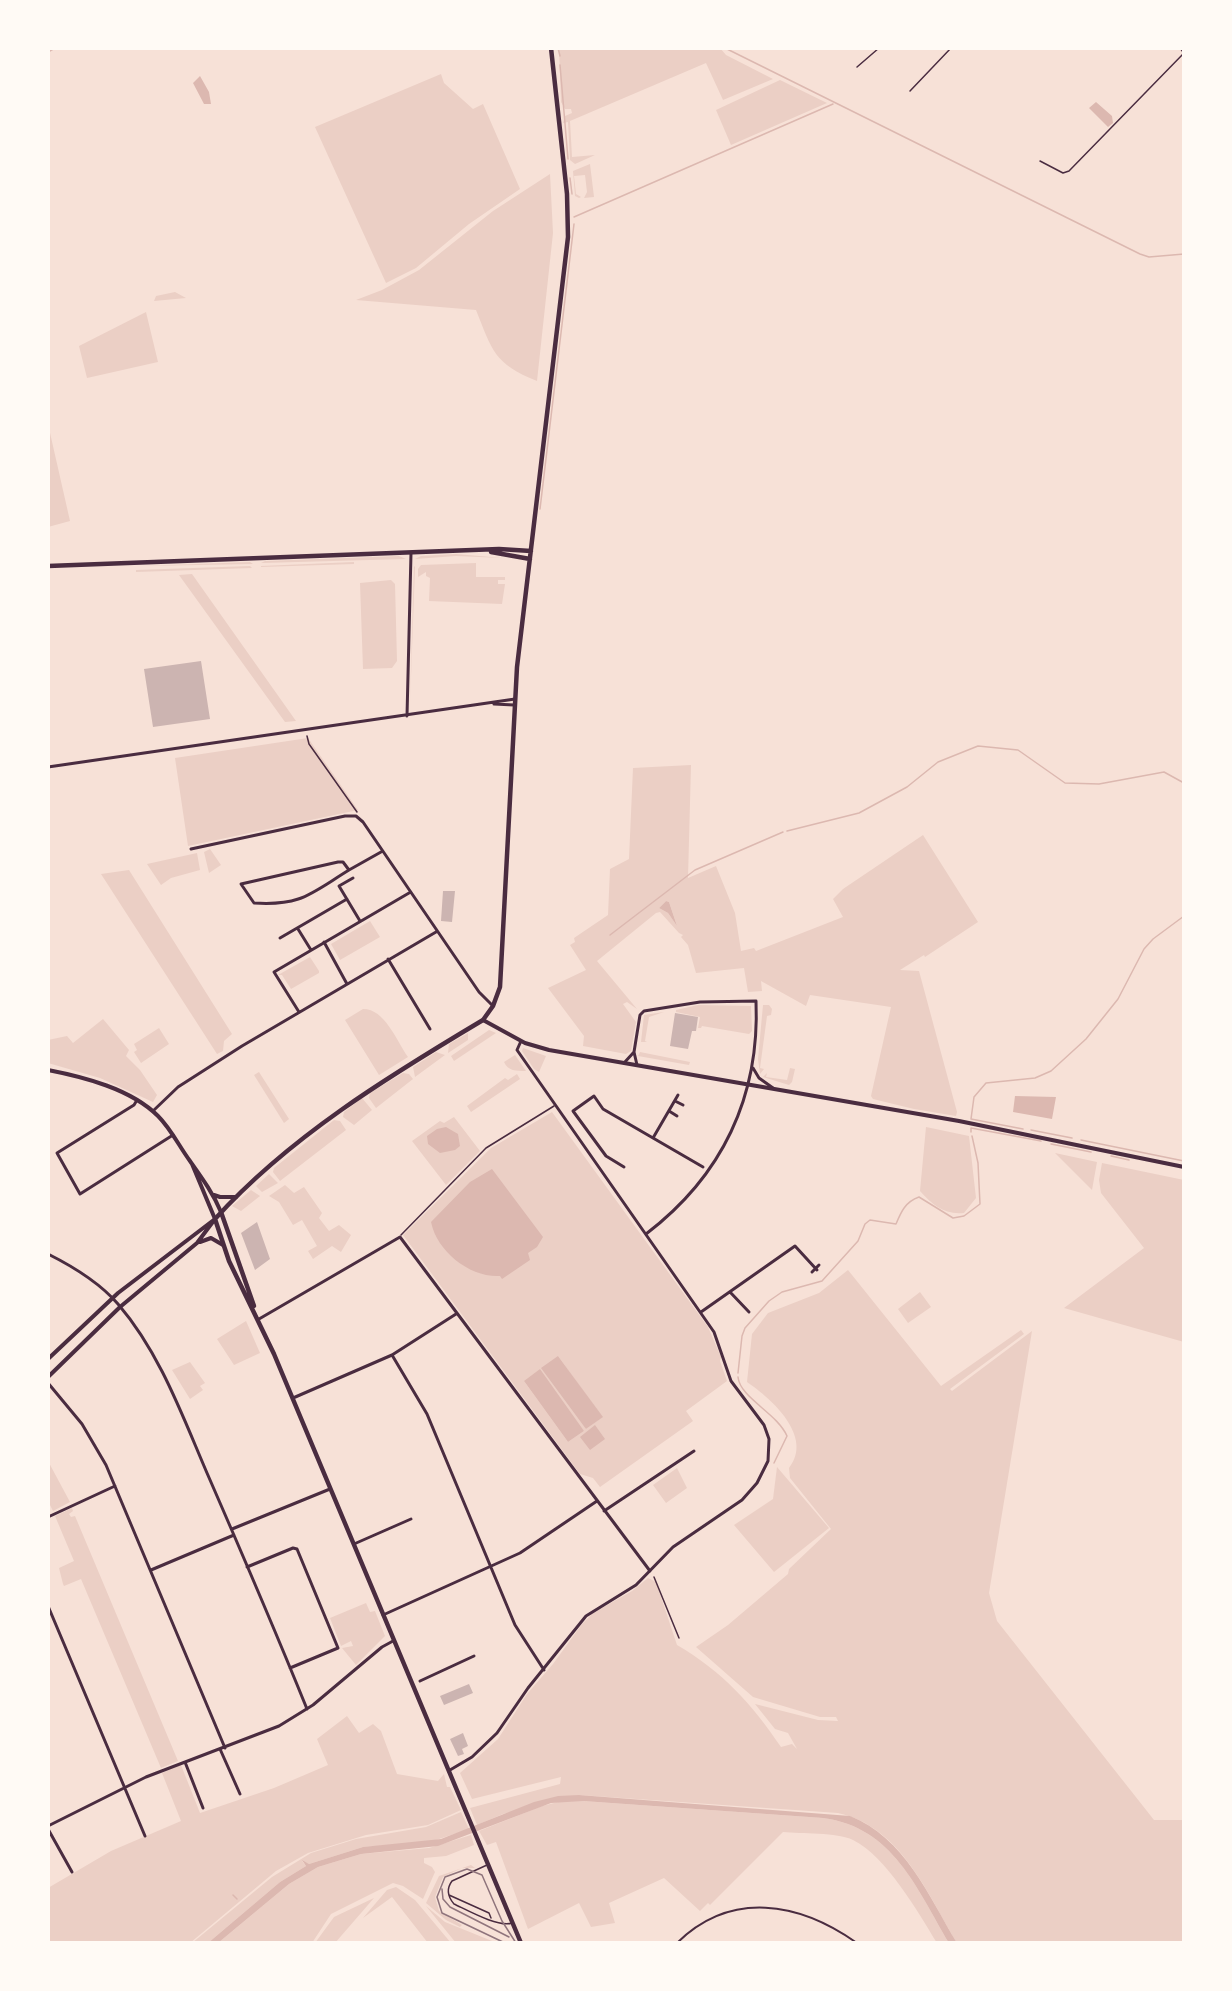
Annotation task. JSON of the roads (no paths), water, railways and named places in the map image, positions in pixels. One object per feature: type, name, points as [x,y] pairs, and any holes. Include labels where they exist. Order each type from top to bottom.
[{"type":"main road","points":[[256,1313],[244,1293],[215,1218],[348,1105],[483,1020],[493,1006],[502,978],[515,699],[567,243],[568,203],[551,48]]},
{"type":"main road","points":[[489,551],[530,559]]},
{"type":"main road","points":[[48,566],[531,551]]},
{"type":"main road","points":[[221,1212],[258,1319],[521,1943]]},
{"type":"street","points":[[1181,48],[1184,52]]},
{"type":"street","points":[[407,716],[411,553]]},
{"type":"street","points":[[492,704],[500,700],[515,699]]},
{"type":"street","points":[[48,767],[492,704],[515,705]]},
{"type":"street","points":[[191,849],[345,816],[356,816],[482,996],[493,1006]]},
{"type":"street","points":[[349,870],[343,862],[338,862],[244,881],[241,884],[254,903],[280,904],[297,901],[381,852]]},
{"type":"street","points":[[353,878],[339,886],[360,921]]},
{"type":"street","points":[[299,1012],[274,972],[409,893]]},
{"type":"street","points":[[280,938],[347,899]]},
{"type":"street","points":[[298,928],[311,950]]},
{"type":"street","points":[[153,1111],[178,1088],[299,1012],[436,932]]},
{"type":"street","points":[[324,942],[347,984]]},
{"type":"street","points":[[388,959],[430,1029]]},
{"type":"street","points":[[638,1066],[634,1052],[640,1015],[644,1011],[700,1002],[756,1001],[752,1066],[732,1131],[710,1171],[681,1206],[646,1234]]},
{"type":"street","points":[[483,1020],[521,1041],[549,1050],[1013,1131],[1184,1167]]},
{"type":"street","points":[[450,1770],[474,1756],[497,1733],[586,1616],[629,1590],[673,1547],[751,1492],[769,1456],[769,1440],[764,1425],[731,1381],[716,1336],[517,1050],[521,1041]]},
{"type":"street","points":[[624,1063],[634,1052]]},
{"type":"street","points":[[752,1066],[759,1078],[774,1089]]},
{"type":"street","points":[[48,1070],[88,1080],[137,1100],[153,1111],[173,1135],[212,1194],[221,1212]]},
{"type":"street","points":[[653,1138],[678,1095]]},
{"type":"street","points":[[624,1167],[606,1156],[573,1111],[594,1096],[603,1109],[703,1167]]},
{"type":"street","points":[[137,1100],[134,1105],[57,1154],[80,1194],[173,1135]]},
{"type":"street","points":[[675,1101],[683,1106]]},
{"type":"street","points":[[669,1111],[677,1116]]},
{"type":"street","points":[[191,1162],[215,1218]]},
{"type":"street","points":[[212,1194],[220,1197],[237,1197]]},
{"type":"street","points":[[48,1377],[120,1307],[197,1243],[215,1218]]},
{"type":"street","points":[[48,1359],[112,1298],[215,1218]]},
{"type":"street","points":[[258,1319],[400,1237],[650,1571]]},
{"type":"street","points":[[197,1243],[213,1239],[226,1250]]},
{"type":"street","points":[[701,1312],[795,1246],[816,1269]]},
{"type":"street","points":[[48,1254],[82,1274],[112,1298],[167,1381],[307,1709]]},
{"type":"street","points":[[730,1292],[749,1312]]},
{"type":"street","points":[[292,1398],[392,1355],[456,1314]]},
{"type":"street","points":[[392,1355],[427,1414],[519,1633],[544,1670]]},
{"type":"street","points":[[48,1383],[82,1424],[115,1486],[225,1748]]},
{"type":"street","points":[[604,1511],[694,1451]]},
{"type":"street","points":[[48,1517],[115,1486]]},
{"type":"street","points":[[232,1529],[331,1489]]},
{"type":"street","points":[[383,1615],[491,1568],[545,1538],[597,1501]]},
{"type":"street","points":[[354,1544],[411,1519]]},
{"type":"street","points":[[151,1570],[234,1535]]},
{"type":"street","points":[[247,1567],[293,1548],[297,1549],[316,1593],[338,1648],[290,1668]]},
{"type":"street","points":[[48,1606],[145,1836]]},
{"type":"street","points":[[72,1872],[50,1835],[48,1827],[124,1787],[279,1726],[307,1709],[382,1647],[393,1641]]},
{"type":"street","points":[[420,1681],[474,1656]]},
{"type":"street","points":[[220,1749],[240,1794]]},
{"type":"street","points":[[185,1762],[203,1809]]},
{"type":"street","points":[[677,1943],[694,1927],[713,1916],[760,1907],[788,1910],[821,1920],[857,1943]]},
{"type":"lane","points":[[857,68],[879,48]]},
{"type":"lane","points":[[910,91],[951,48]]},
{"type":"lane","points":[[1040,161],[1066,173],[1184,52]]},
{"type":"lane","points":[[400,1237],[486,1148],[555,1105]]},
{"type":"lane","points":[[650,1571],[654,1576]]},
{"type":"lane","points":[[488,1865],[452,1881],[449,1894],[454,1904],[505,1925],[512,1923]]},
{"type":"lane","points":[[449,1894],[489,1913],[492,1920]]},
{"type":"waterway","points":[[48,52],[55,48]]},
{"type":"waterway","points":[[558,48],[560,56]]},
{"type":"waterway","points":[[725,48],[1140,254],[1149,257],[1184,254]]},
{"type":"waterway","points":[[560,65],[568,159]]},
{"type":"waterway","points":[[574,217],[833,104]]},
{"type":"waterway","points":[[570,178],[572,194]]},
{"type":"waterway","points":[[540,509],[574,224]]},
{"type":"waterway","points":[[787,831],[859,813],[907,787],[938,762],[978,746],[1018,750],[1065,783],[1099,784],[1164,772],[1184,783]]},
{"type":"waterway","points":[[610,935],[695,870],[783,832]]},
{"type":"waterway","points":[[1023,1129],[971,1119],[974,1097],[986,1083],[1035,1078],[1051,1071],[1086,1039],[1118,999],[1144,949],[1153,939],[1184,916]]},
{"type":"waterway","points":[[971,1132],[971,1128],[1041,1141]]},
{"type":"waterway","points":[[1031,1130],[1072,1138]]},
{"type":"waterway","points":[[738,1373],[745,1328],[769,1301],[782,1292],[822,1281],[858,1241],[865,1224],[870,1220],[896,1224],[907,1205],[919,1197],[953,1218],[964,1216],[980,1204],[978,1163],[972,1136]]},
{"type":"waterway","points":[[1081,1140],[1184,1161]]},
{"type":"waterway","points":[[1051,1144],[1091,1152]]},
{"type":"waterway","points":[[1111,1156],[1129,1160]]},
{"type":"waterway","points":[[738,1377],[745,1392],[775,1420],[787,1436],[774,1463]]},
{"type":"waterway","points":[[233,1895],[237,1899]]},
{"type":"tram line","points":[[505,1943],[442,1913],[437,1897],[445,1877],[467,1869],[482,1875],[502,1921],[516,1943]]},
{"type":"tram line","points":[[442,1889],[443,1899],[450,1907],[509,1937]]}]
